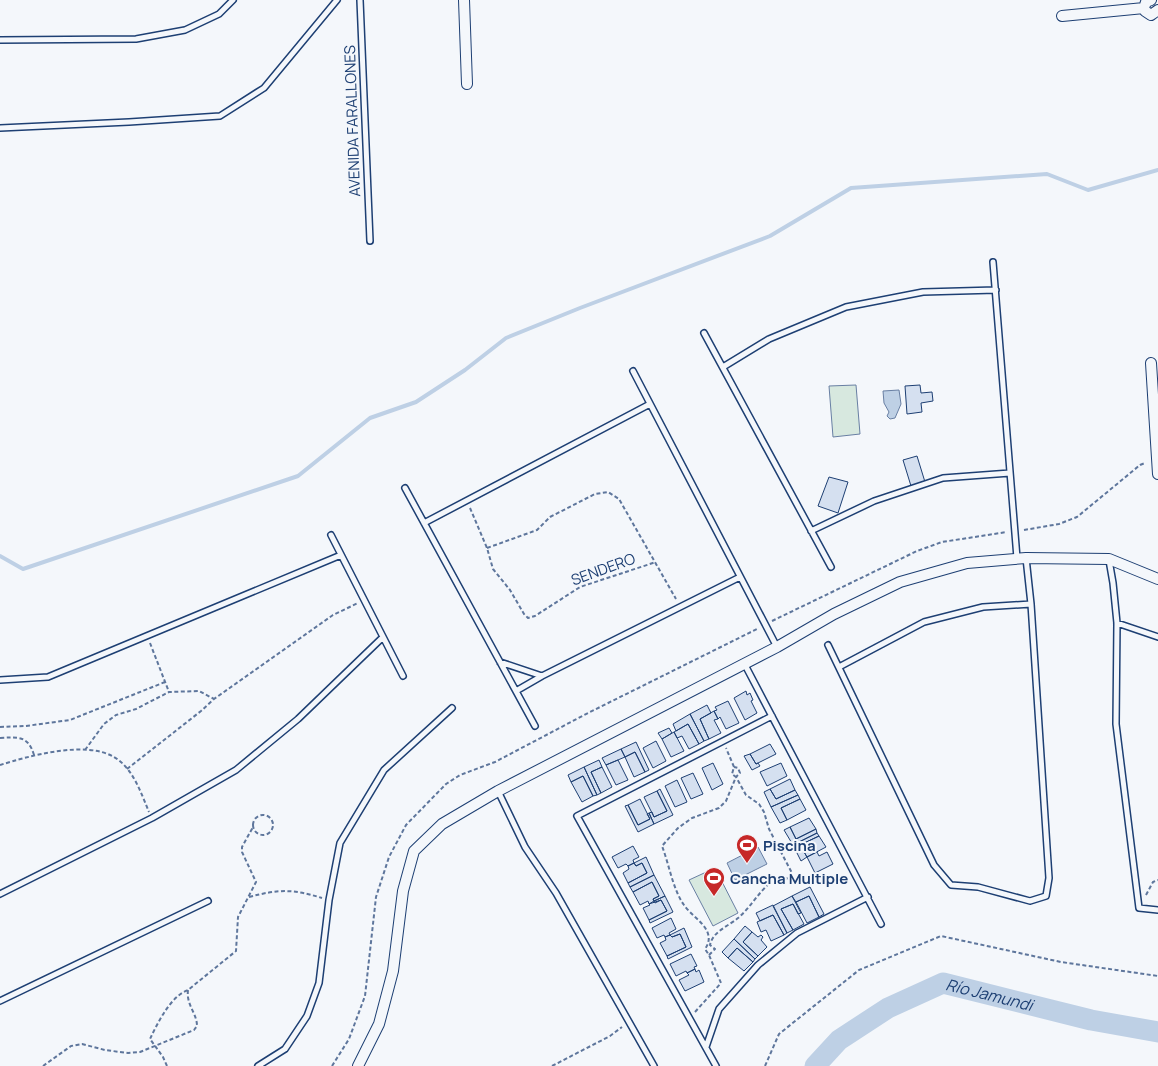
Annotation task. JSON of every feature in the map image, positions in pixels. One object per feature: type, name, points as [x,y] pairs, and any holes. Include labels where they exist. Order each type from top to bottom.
[{"type":"street","points":[[464,0],[467,84]]},
{"type":"street","points":[[1062,16],[1149,3],[1158,4]]},
{"type":"street","points":[[1149,3],[1145,11],[1150,15],[1158,10]]},
{"type":"street","points":[[1151,363],[1158,474]]},
{"type":"street","points":[[358,1066],[379,1024],[394,971],[403,891],[414,851],[442,824],[498,791],[777,647],[834,614],[900,582],[967,563],[1022,558],[1109,559],[1158,579]]},
{"type":"lane","points":[[0,40],[136,39],[185,30],[219,14],[233,0]]},
{"type":"lane","points":[[0,128],[220,116],[264,88],[337,0]]},
{"type":"lane","name":"AVENIDA FARALLONES","points":[[360,0],[370,241]]},
{"type":"lane","points":[[828,645],[934,865],[951,885],[978,887],[1030,901],[1046,896],[1049,878],[1031,604],[1022,558],[1010,473],[993,262]]},
{"type":"lane","points":[[722,367],[769,339],[846,307],[923,292],[996,290]]},
{"type":"lane","points":[[704,333],[831,567]]},
{"type":"lane","points":[[633,370],[777,647]]},
{"type":"lane","points":[[424,523],[650,404]]},
{"type":"lane","points":[[811,531],[874,501],[943,478],[1010,473]]},
{"type":"lane","points":[[405,488],[535,726]]},
{"type":"lane","points":[[331,535],[403,676]]},
{"type":"lane","points":[[0,680],[48,677],[341,555]]},
{"type":"lane","points":[[1109,559],[1117,623],[1116,724],[1139,908],[1158,910]]},
{"type":"lane","points":[[516,691],[542,676],[740,577]]},
{"type":"lane","points":[[839,667],[924,622],[983,607],[1031,604]]},
{"type":"lane","points":[[1117,623],[1158,637]]},
{"type":"lane","points":[[0,894],[152,818],[236,770],[298,720],[382,638]]},
{"type":"lane","points":[[500,662],[542,676]]},
{"type":"lane","points":[[744,663],[881,924]]},
{"type":"lane","points":[[258,1066],[285,1049],[307,1016],[319,983],[329,900],[340,843],[384,770],[452,708]]},
{"type":"lane","points":[[716,1066],[577,816],[772,716]]},
{"type":"lane","points":[[498,791],[525,847],[556,893],[654,1066]]},
{"type":"lane","points":[[706,1046],[719,1009],[758,965],[797,933],[868,897]]},
{"type":"lane","points":[[0,1001],[208,901]]},
{"type":"path","name":"SENDERO","points":[[487,548],[537,530],[550,517],[595,494],[608,492],[619,499],[656,562],[680,608]]},
{"type":"path","name":"SENDERO","points":[[467,500],[487,548],[493,569],[510,590],[528,618],[535,616],[580,587],[656,562]]},
{"type":"path","points":[[126,769],[201,712],[214,698],[333,616],[364,600]]},
{"type":"path","points":[[148,636],[169,692]]},
{"type":"path","points":[[0,727],[26,726],[70,720],[165,682]]},
{"type":"path","points":[[85,750],[104,724],[116,715],[136,709],[169,692],[199,691],[214,698]]},
{"type":"path","points":[[0,738],[17,737],[27,741],[34,755]]},
{"type":"path","points":[[709,954],[715,949],[710,945],[711,940],[720,930],[737,919],[770,883],[775,880],[790,878],[792,873],[769,829],[764,812],[759,804],[746,795],[736,777],[732,774],[734,767],[724,741]]},
{"type":"path","points":[[0,765],[34,755],[85,750],[114,757],[138,785],[152,818]]},
{"type":"path","points":[[690,1018],[721,983],[705,949],[709,939],[707,930],[678,896],[662,846],[678,828],[692,818],[719,808],[726,801],[736,777],[740,773],[738,768],[734,767]]},
{"type":"path","points":[[167,1066],[150,1038],[152,1034],[179,993],[188,990],[236,951],[238,917],[256,882],[242,852],[242,847],[257,816],[262,814],[268,816],[274,826],[267,835],[255,832],[252,827]]},
{"type":"path","points":[[1139,908],[1153,882],[1158,880]]},
{"type":"path","points":[[249,897],[268,892],[289,890],[329,900]]},
{"type":"path","points":[[765,1066],[780,1034],[859,970],[941,936],[1061,962],[1158,976]]},
{"type":"path","points":[[43,1066],[71,1046],[82,1044],[105,1050],[128,1053],[140,1052],[194,1030],[197,1026],[188,1002],[188,990]]},
{"type":"path","points":[[552,1066],[610,1036],[629,1021]]},
{"type":"shaded area","points":[[856,385],[860,434],[833,437],[829,386]]},
{"type":"shaded area","name":"Cancha Multiple","points":[[715,868],[738,913],[713,926],[689,880]]},
{"type":"water","points":[[899,390],[901,404],[895,418],[890,419],[887,416],[889,412],[884,403],[883,391]]},
{"type":"water","name":"Piscina","points":[[758,847],[767,864],[735,880],[727,863]]},
{"type":"building","points":[[920,385],[921,393],[932,392],[933,401],[921,403],[922,412],[907,414],[905,386]]},
{"type":"building","points":[[917,456],[925,482],[911,486],[903,460]]},
{"type":"building","points":[[829,477],[848,482],[838,513],[818,506]]},
{"type":"building","points":[[746,691],[747,695],[750,693],[753,700],[751,701],[757,713],[745,720],[734,698]]},
{"type":"building","points":[[728,701],[739,723],[726,729],[720,717],[718,719],[714,711],[717,710],[715,707]]},
{"type":"building","points":[[707,705],[711,713],[700,719],[709,739],[704,741],[690,714]]},
{"type":"building","points":[[714,711],[718,719],[714,720],[721,733],[709,739],[700,719]]},
{"type":"building","points":[[690,714],[704,741],[699,744],[688,724],[676,731],[673,724]]},
{"type":"building","points":[[688,724],[699,744],[689,749],[682,736],[677,738],[674,732]]},
{"type":"building","points":[[669,728],[672,733],[662,739],[658,733]]},
{"type":"building","points":[[674,732],[684,751],[671,757],[662,739]]},
{"type":"building","points":[[656,741],[666,761],[653,768],[643,748]]},
{"type":"building","points":[[636,742],[649,770],[645,772],[635,752],[625,757],[621,749]]},
{"type":"building","points":[[770,744],[776,754],[756,764],[750,754]]},
{"type":"building","points":[[621,749],[625,757],[606,765],[602,758]]},
{"type":"building","points":[[635,752],[645,772],[634,777],[625,757]]},
{"type":"building","points":[[750,754],[756,764],[758,763],[760,766],[752,770],[744,756]]},
{"type":"building","points":[[599,760],[602,767],[591,772],[601,793],[597,795],[584,767]]},
{"type":"building","points":[[618,760],[628,780],[616,785],[606,765]]},
{"type":"building","points":[[713,763],[723,784],[712,790],[702,768]]},
{"type":"building","points":[[781,763],[787,776],[767,786],[760,772]]},
{"type":"building","points":[[584,767],[597,795],[593,796],[583,776],[571,782],[568,775]]},
{"type":"building","points":[[602,767],[612,787],[601,793],[591,772]]},
{"type":"building","points":[[693,773],[703,794],[691,799],[681,778]]},
{"type":"building","points":[[583,776],[593,796],[582,802],[571,782]]},
{"type":"building","points":[[790,779],[795,790],[776,799],[770,789]]},
{"type":"building","points":[[677,780],[687,802],[675,807],[665,786]]},
{"type":"building","points":[[660,789],[673,815],[654,824],[649,813],[652,812],[654,817],[667,811],[657,791]]},
{"type":"building","points":[[770,789],[776,799],[795,790],[798,795],[771,807],[764,792]]},
{"type":"building","points":[[657,791],[667,811],[654,817],[644,797]]},
{"type":"building","points":[[798,795],[800,799],[781,808],[787,820],[780,823],[771,807]]},
{"type":"building","points":[[640,799],[650,819],[638,825],[628,805]]},
{"type":"building","points":[[800,799],[806,810],[787,820],[781,808]]},
{"type":"building","points":[[628,805],[638,825],[650,819],[647,814],[649,813],[654,824],[638,832],[625,806]]},
{"type":"building","points":[[809,818],[816,829],[796,839],[790,827]]},
{"type":"building","points":[[790,827],[796,839],[816,829],[817,833],[793,845],[784,830]]},
{"type":"building","points":[[817,833],[819,836],[800,845],[807,857],[801,861],[793,845]]},
{"type":"building","points":[[819,836],[826,847],[807,857],[800,845]]},
{"type":"building","points":[[633,846],[639,857],[633,860],[634,863],[618,868],[612,857]]},
{"type":"building","points":[[817,852],[819,856],[827,852],[833,864],[815,873],[807,857]]},
{"type":"building","points":[[646,857],[654,875],[630,887],[628,883],[647,873],[642,863],[636,866],[634,863]]},
{"type":"building","points":[[634,863],[636,866],[642,863],[647,873],[628,883],[623,873],[629,869],[628,866]]},
{"type":"building","points":[[654,875],[665,896],[654,901],[653,899],[659,896],[652,882],[633,892],[630,887]]},
{"type":"building","points":[[652,882],[659,896],[649,904],[648,901],[640,905],[633,892]]},
{"type":"building","points":[[810,887],[824,914],[819,917],[809,896],[796,902],[792,896]]},
{"type":"building","points":[[665,896],[673,912],[650,923],[649,920],[667,911],[661,900],[655,903],[654,901]]},
{"type":"building","points":[[792,896],[801,913],[798,914],[793,904],[781,909],[793,930],[787,933],[773,906]]},
{"type":"building","points":[[809,896],[819,917],[807,923],[796,902]]},
{"type":"building","points":[[661,900],[667,911],[649,920],[643,908]]},
{"type":"building","points":[[793,904],[804,924],[793,930],[781,909]]},
{"type":"building","points":[[773,905],[787,933],[784,935],[773,915],[760,921],[756,913]]},
{"type":"building","points":[[773,915],[784,935],[771,941],[766,930],[761,932],[757,922]]},
{"type":"building","points":[[671,918],[676,929],[669,933],[670,935],[657,938],[652,928]]},
{"type":"building","points":[[745,926],[752,932],[743,942],[758,956],[755,959],[734,939]]},
{"type":"building","points":[[684,928],[692,947],[668,959],[667,956],[686,947],[680,934],[672,937],[670,935]]},
{"type":"building","points":[[752,932],[758,937],[761,935],[763,937],[761,940],[767,947],[758,956],[743,942]]},
{"type":"building","points":[[680,934],[686,947],[667,956],[660,943],[666,940],[665,937]]},
{"type":"building","points":[[734,939],[755,959],[753,962],[737,948],[728,958],[722,952]]},
{"type":"building","points":[[737,948],[753,962],[744,971],[728,958]]},
{"type":"building","points":[[691,954],[697,966],[694,967],[695,969],[676,976],[670,964]]},
{"type":"building","points":[[695,969],[696,972],[699,970],[704,982],[685,991],[679,980],[689,975],[687,973]]},
{"type":"waterway","points":[[0,556],[23,569],[298,476],[370,418],[416,402],[465,370],[506,338],[770,236],[851,188],[1047,174],[1088,190],[1158,170]]},
{"type":"waterway","name":"Río Jamundi","points":[[815,1066],[839,1040],[888,1008],[943,983],[1091,1020],[1158,1032]]},
{"type":"place","name":"Piscina","points":[[747,864]]},
{"type":"place","name":"Cancha Multiple","points":[[714,897]]}]
